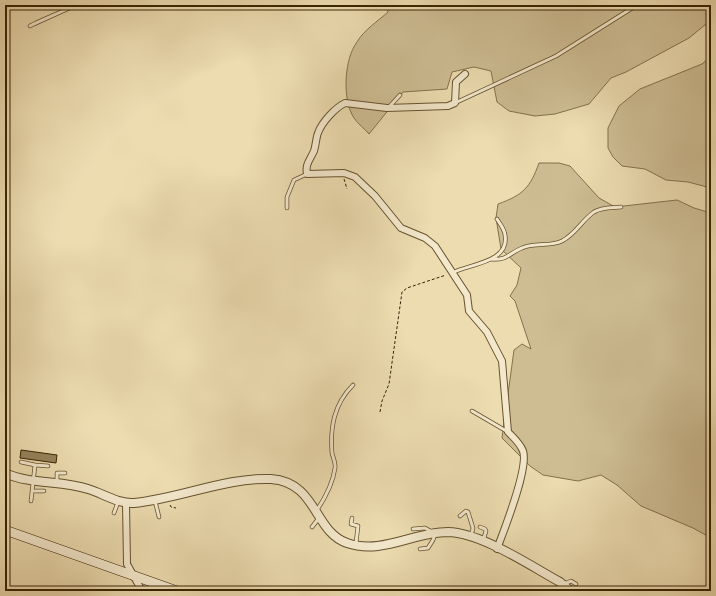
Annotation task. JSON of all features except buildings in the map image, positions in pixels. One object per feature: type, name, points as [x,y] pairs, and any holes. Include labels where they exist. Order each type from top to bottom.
[{"type":"main road","points":[[5,530],[177,591]]},
{"type":"street","points":[[465,74],[456,82],[454,103],[441,106],[387,108],[351,103],[346,103],[339,106],[317,134],[314,151],[306,164],[307,174],[344,173],[356,177],[376,196],[401,228],[431,241],[468,295],[468,311],[487,332],[502,361],[508,432],[519,443],[524,452],[524,462],[521,478],[498,549]]},
{"type":"street","points":[[5,473],[20,478],[84,488],[122,502],[155,499],[236,483],[271,479],[282,481],[298,488],[336,537],[345,542],[367,547],[387,545],[446,532],[471,536],[573,588]]},
{"type":"street","points":[[122,502],[127,564],[142,591]]},
{"type":"lane","points":[[30,26],[35,22],[52,17],[76,5]]},
{"type":"lane","points":[[454,103],[556,56],[637,5]]},
{"type":"lane","points":[[387,108],[400,95]]},
{"type":"lane","points":[[287,208],[287,197],[294,180],[307,174]]},
{"type":"lane","points":[[452,273],[491,259],[504,259],[522,248],[529,246],[561,242],[578,230],[593,212],[601,209],[621,206]]},
{"type":"lane","points":[[491,259],[503,248],[506,242],[506,234],[497,219]]},
{"type":"lane","points":[[312,527],[328,489],[335,467],[332,450],[335,412],[345,394],[353,385]]},
{"type":"lane","points":[[472,411],[508,432]]},
{"type":"lane","points":[[21,462],[48,466]]},
{"type":"lane","points":[[31,501],[32,480],[35,465]]},
{"type":"lane","points":[[57,483],[57,473],[65,473]]},
{"type":"lane","points":[[32,490],[44,490]]},
{"type":"lane","points":[[155,499],[159,517]]},
{"type":"lane","points":[[114,513],[122,502]]},
{"type":"lane","points":[[460,516],[466,511],[468,512],[473,528],[471,536]]},
{"type":"lane","points":[[352,518],[352,524],[358,526],[355,545]]},
{"type":"lane","points":[[480,527],[484,528],[486,531],[483,541]]},
{"type":"lane","points":[[413,529],[425,528],[431,530],[433,534],[433,540],[428,548],[420,549]]},
{"type":"path","points":[[344,173],[348,189]]},
{"type":"path","points":[[380,412],[382,401],[389,384],[402,292],[407,288],[452,273]]},
{"type":"shaded area","points":[[387,5],[711,5],[711,20],[689,38],[626,72],[611,78],[589,104],[555,114],[535,116],[509,111],[497,102],[491,71],[474,67],[452,72],[447,89],[403,92],[369,134],[354,118],[350,110],[346,91],[347,69],[349,59],[357,42],[367,30],[388,12]]},
{"type":"shaded area","points":[[711,56],[711,188],[688,182],[666,180],[645,169],[622,166],[613,157],[608,148],[608,128],[619,106],[640,89],[702,64]]},
{"type":"shaded area","points":[[539,163],[559,163],[570,166],[599,198],[615,207],[677,200],[694,208],[711,213],[711,538],[693,528],[641,506],[617,485],[601,475],[578,481],[543,475],[530,466],[502,438],[514,350],[522,344],[531,349],[515,301],[510,296],[517,285],[521,268],[501,249],[496,218],[498,204],[520,194],[529,185]]}]
